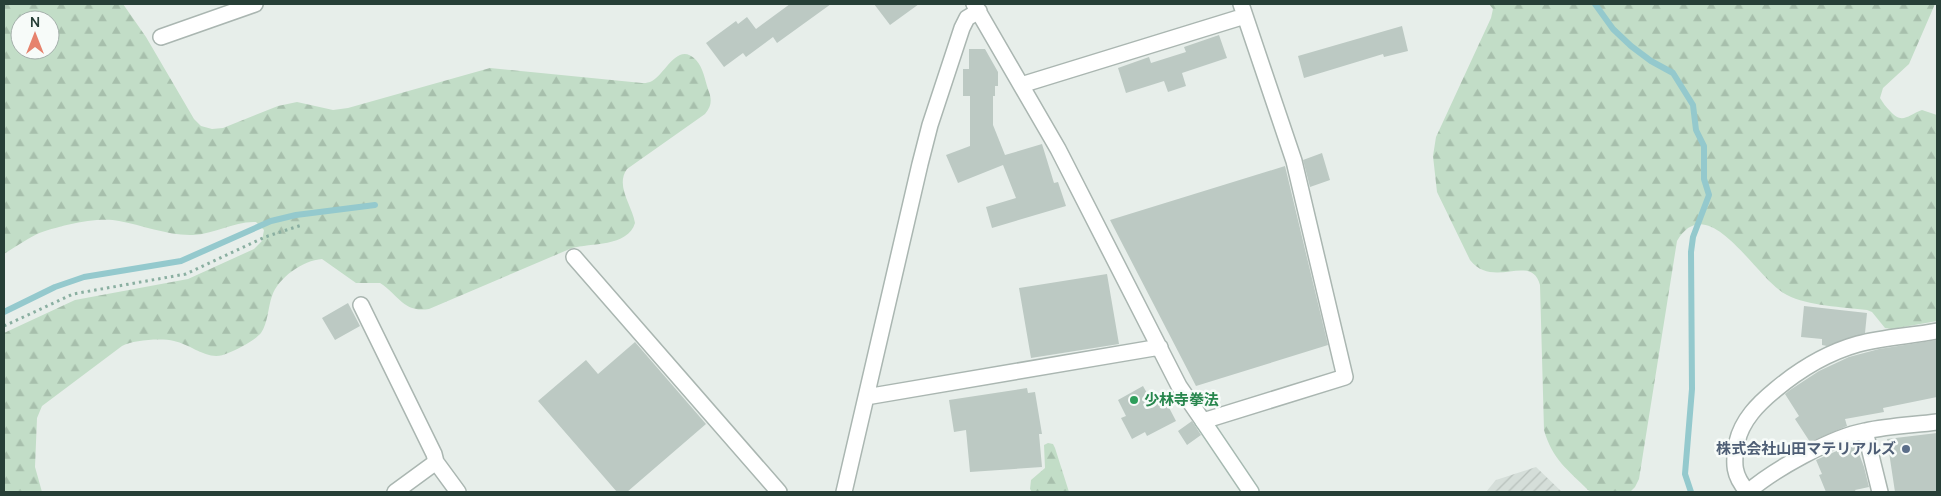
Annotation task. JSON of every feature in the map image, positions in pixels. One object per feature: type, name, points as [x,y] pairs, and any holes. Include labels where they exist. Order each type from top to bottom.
[{"type":"street","points":[[160,37],[255,4]]},
{"type":"street","points":[[844,492],[930,125],[962,28],[967,18],[976,8],[1058,149],[1179,386],[1251,492]]},
{"type":"street","points":[[1021,85],[1243,10],[1294,161],[1345,377],[1204,421]]},
{"type":"street","points":[[574,257],[779,492]]},
{"type":"street","points":[[361,305],[434,454],[436,462],[458,492]]},
{"type":"street","points":[[1937,330],[1881,339],[1836,351],[1796,373],[1766,397],[1754,409],[1745,423],[1738,438],[1735,454],[1735,471],[1740,483],[1748,492],[1767,478],[1821,446],[1865,431],[1937,422]]},
{"type":"street","points":[[866,397],[1160,347]]},
{"type":"street","points":[[1865,431],[1880,492]]},
{"type":"street","points":[[395,492],[436,462]]},
{"type":"path","points":[[4,326],[73,294],[186,274],[270,235],[302,225]]},
{"type":"shaded area","points":[[1536,467],[1562,492],[1486,492],[1496,480]]},
{"type":"green space","points":[[4,4],[123,4],[146,37],[194,119],[201,126],[212,129],[223,128],[278,106],[297,102],[333,110],[348,108],[490,68],[647,83],[656,79],[672,61],[683,54],[689,55],[700,66],[710,96],[711,102],[705,114],[627,169],[624,175],[623,189],[635,223],[631,231],[625,236],[608,243],[572,248],[429,309],[420,310],[407,306],[380,283],[356,283],[322,259],[299,266],[285,277],[275,289],[261,333],[241,347],[221,356],[214,356],[174,341],[147,340],[127,344],[42,406],[37,418],[35,467],[42,492],[4,492],[4,333],[75,300],[188,279],[254,249],[262,241],[264,230],[256,222],[248,222],[201,234],[184,235],[119,221],[100,220],[55,228],[24,241],[4,254]]},
{"type":"green space","points":[[1489,4],[1935,4],[1909,64],[1883,88],[1880,98],[1894,115],[1898,117],[1905,118],[1922,110],[1937,115],[1937,321],[1892,329],[1885,328],[1872,312],[1867,310],[1826,306],[1795,299],[1775,286],[1718,230],[1703,225],[1690,227],[1677,241],[1639,479],[1630,492],[1592,492],[1588,490],[1567,470],[1556,456],[1551,449],[1544,430],[1540,285],[1535,276],[1529,271],[1490,272],[1480,268],[1470,260],[1437,192],[1433,156],[1436,137],[1491,18],[1493,9]]},
{"type":"green space","points":[[1048,443],[1053,444],[1055,448],[1069,492],[1032,492],[1030,489],[1031,480],[1045,468],[1044,445]]},
{"type":"building","points":[[790,4],[831,4],[777,43],[773,37],[746,57],[743,53],[724,67],[706,43],[736,21],[738,24],[747,17],[756,29]]},
{"type":"building","points":[[874,4],[919,4],[890,25]]},
{"type":"building","points":[[1402,26],[1408,51],[1384,57],[1383,54],[1304,78],[1298,56]]},
{"type":"building","points":[[1219,35],[1227,58],[1182,73],[1186,86],[1168,92],[1164,81],[1126,93],[1118,68],[1149,57],[1151,63],[1186,52],[1184,47]]},
{"type":"building","points":[[969,49],[985,49],[998,72],[998,86],[995,86],[995,96],[993,96],[993,125],[1005,155],[1042,144],[1054,183],[1058,182],[1066,206],[992,228],[986,207],[1016,198],[1003,165],[958,183],[946,155],[970,146],[970,96],[963,96],[963,69],[969,69]]},
{"type":"building","points":[[1322,153],[1330,180],[1310,187],[1303,160]]},
{"type":"building","points":[[1285,166],[1328,345],[1196,386],[1110,220]]},
{"type":"building","points":[[1107,274],[1119,344],[1031,358],[1019,288]]},
{"type":"building","points":[[348,303],[360,326],[335,340],[322,318]]},
{"type":"building","points":[[1804,306],[1867,313],[1865,333],[1827,346],[1822,345],[1822,339],[1801,337]]},
{"type":"building","points":[[1937,340],[1937,397],[1883,408],[1884,412],[1845,419],[1847,426],[1810,442],[1795,419],[1799,416],[1785,394],[1819,371],[1849,357],[1879,349]]},
{"type":"building","points":[[635,342],[706,424],[627,492],[617,492],[538,401],[586,360],[598,374]]},
{"type":"building","points":[[1143,386],[1152,402],[1163,396],[1176,421],[1147,436],[1145,432],[1132,439],[1121,418],[1126,416],[1118,400]]},
{"type":"building","points":[[1027,388],[1028,393],[1035,392],[1042,434],[1039,434],[1042,467],[970,472],[966,430],[954,432],[949,400]]},
{"type":"building","points":[[1192,421],[1201,435],[1187,445],[1178,431]]},
{"type":"building","points":[[1937,433],[1937,492],[1895,492],[1887,439]]},
{"type":"building","points":[[1855,443],[1869,487],[1855,490],[1856,492],[1826,492],[1819,475],[1822,474],[1816,460]]},
{"type":"waterway","points":[[1595,4],[1613,29],[1631,46],[1651,61],[1673,73],[1693,105],[1696,130],[1704,146],[1704,179],[1709,195],[1693,237],[1691,252],[1692,389],[1685,474],[1691,492]]},
{"type":"waterway","points":[[4,312],[55,287],[84,277],[181,261],[271,221],[296,215],[375,205]]},
{"type":"place","name":"少林寺拳法","points":[[1134,400]]},
{"type":"place","name":"株式会社山田マテリアルズ","points":[[1906,449]]}]
